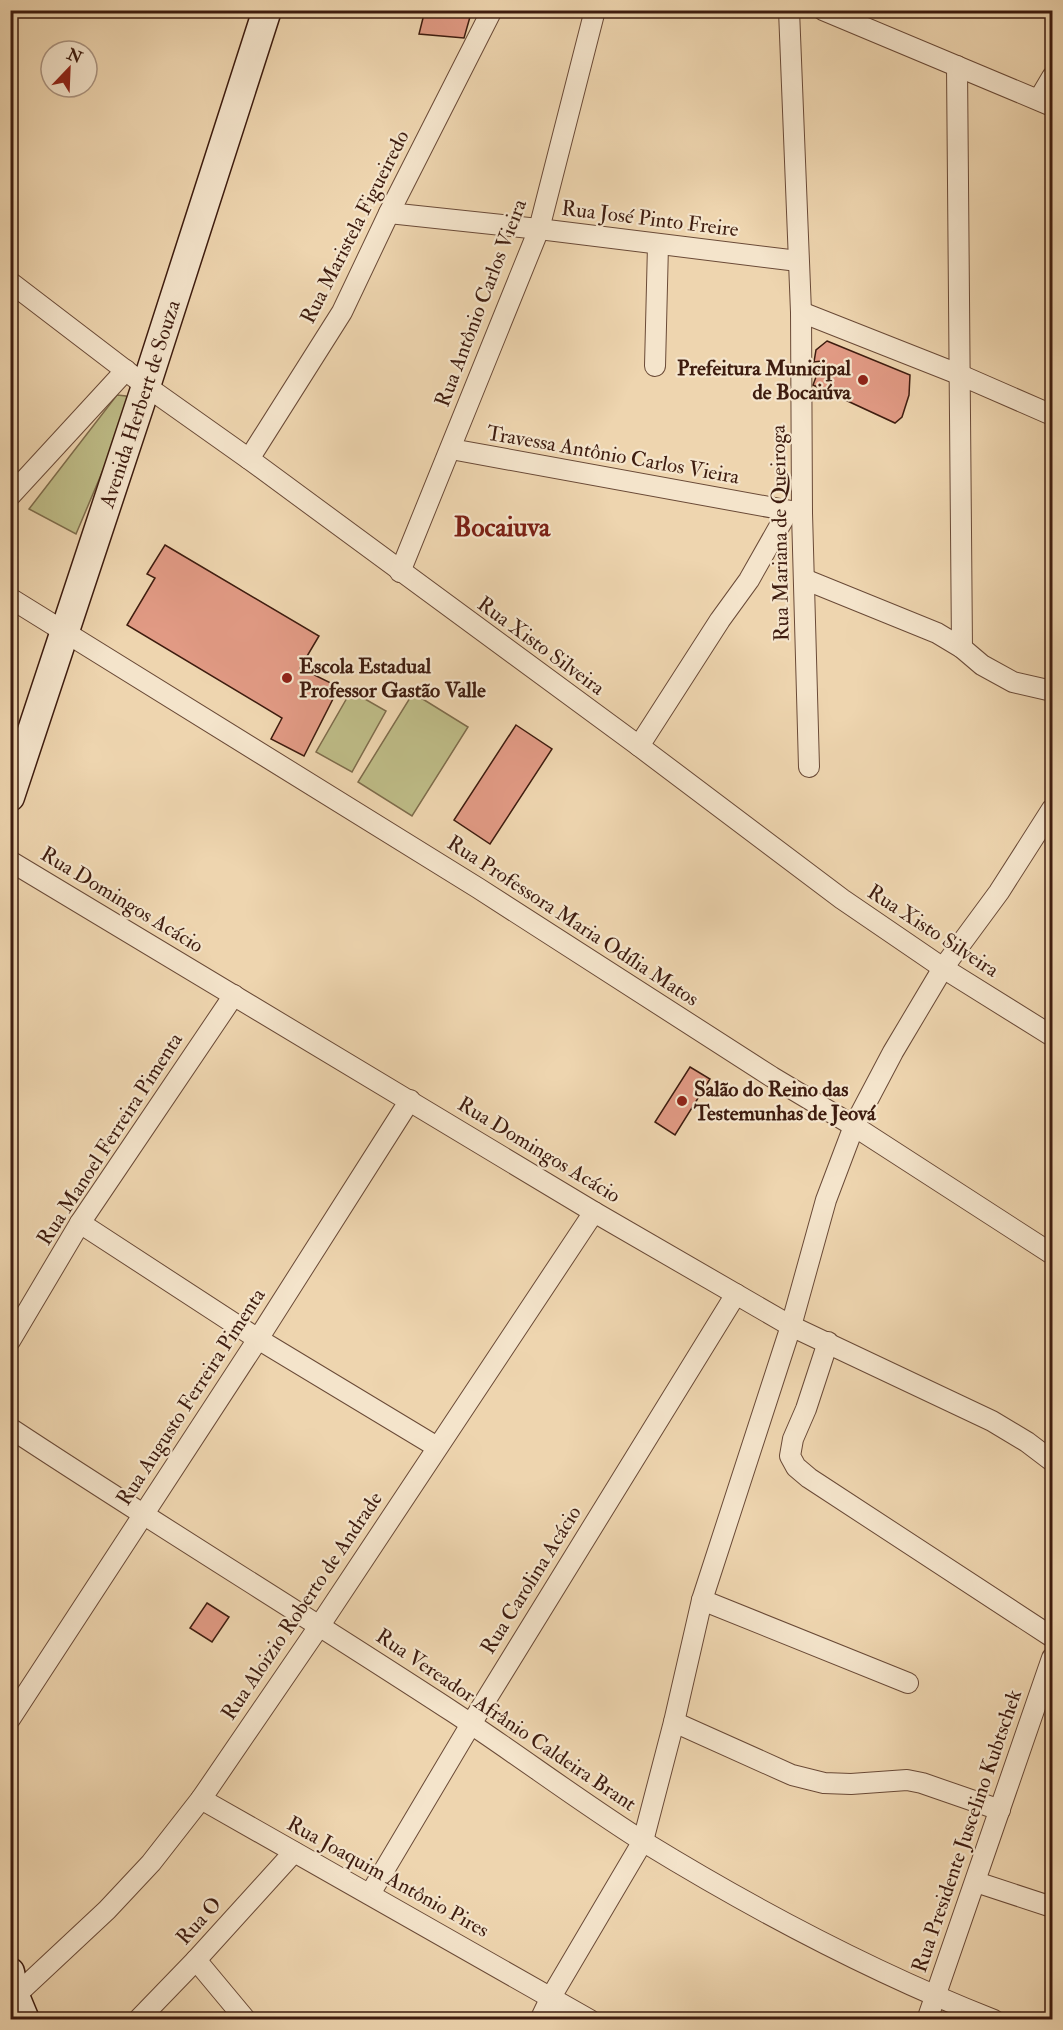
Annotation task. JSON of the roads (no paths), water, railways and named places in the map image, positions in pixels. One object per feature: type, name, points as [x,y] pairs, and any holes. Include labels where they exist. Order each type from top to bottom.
[{"type":"street","name":"Avenida Herbert de Souza","points":[[10,797],[65,632],[136,378],[267,10]]},
{"type":"street","name":"Rua Maristela Figueiredo","points":[[249,459],[342,312],[389,213],[492,10]]},
{"type":"street","name":"Rua Antônio Carlos Vieira","points":[[400,572],[539,229],[596,10]]},
{"type":"street","name":"Rua Mariana de Queiroga","points":[[789,10],[801,312],[795,512],[804,579],[809,767]]},
{"type":"street","points":[[823,10],[1046,103],[1053,77]]},
{"type":"street","points":[[957,66],[962,648]]},
{"type":"street","name":"Rua José Pinto Freire","points":[[389,213],[798,261]]},
{"type":"street","points":[[655,366],[658,245]]},
{"type":"street","name":"Rua Xisto Silveira","points":[[10,282],[136,378],[639,746],[842,899],[944,968],[1052,1035]]},
{"type":"street","points":[[801,312],[958,374],[1053,415]]},
{"type":"street","points":[[10,496],[136,378]]},
{"type":"street","name":"Travessa Antônio Carlos Vieira","points":[[451,449],[795,512]]},
{"type":"street","points":[[639,746],[713,630],[795,512]]},
{"type":"street","points":[[804,579],[937,633],[962,648],[982,665],[1013,682],[1053,691]]},
{"type":"street","name":"Rua Professora Maria Odília Matos","points":[[10,598],[478,888],[1053,1254]]},
{"type":"street","points":[[540,2019],[550,1997],[643,1841],[674,1722],[702,1600],[791,1326],[826,1200],[854,1126],[893,1052],[944,968],[999,892],[1053,809]]},
{"type":"street","name":"Rua Domingos Acácio","points":[[10,861],[594,1212],[791,1326],[992,1421],[1053,1461]]},
{"type":"street","name":"Rua Manoel Ferreira Pimenta","points":[[10,1341],[80,1223],[234,996]]},
{"type":"street","name":"Rua Augusto Ferreira Pimenta","points":[[10,1719],[144,1516],[410,1100]]},
{"type":"street","name":"Rua Aloizio Roberto de Andrade","points":[[15,2000],[107,1910],[151,1863],[201,1799],[320,1625],[594,1212]]},
{"type":"street","points":[[80,1223],[258,1338],[437,1447]]},
{"type":"street","name":"Rua Carolina Acácio","points":[[370,1894],[471,1724],[736,1294]]},
{"type":"street","points":[[828,1342],[806,1409],[793,1439],[790,1456],[796,1467],[809,1478],[1053,1637]]},
{"type":"street","name":"Rua Vereador Afrânio Caldeira Brant","points":[[10,1428],[144,1516],[320,1625],[643,1841],[802,1932],[934,1996],[994,2019]]},
{"type":"street","points":[[702,1600],[908,1683]]},
{"type":"street","name":"Rua Presidente Juscelino Kubtschek","points":[[927,2019],[1053,1658]]},
{"type":"street","points":[[674,1722],[809,1781],[851,1784],[907,1780],[1000,1810]]},
{"type":"street","name":"Rua Joaquim Antônio Pires","points":[[201,1799],[590,2019]]},
{"type":"street","name":"Rua O","points":[[138,2019],[196,1960],[294,1852]]},
{"type":"street","points":[[976,1882],[1053,1907]]},
{"type":"street","points":[[196,1960],[246,2019]]},
{"type":"place","name":"Prefeitura Municipal de Bocaiúva","points":[[863,380]]},
{"type":"place","name":"Escola Estadual Professor Gastão Valle","points":[[287,678]]},
{"type":"place","name":"Salão do Reino das Testemunhas de Jeová","points":[[682,1101]]},
{"type":"district","name":"Bocaiuva","points":[[502,527]]}]
